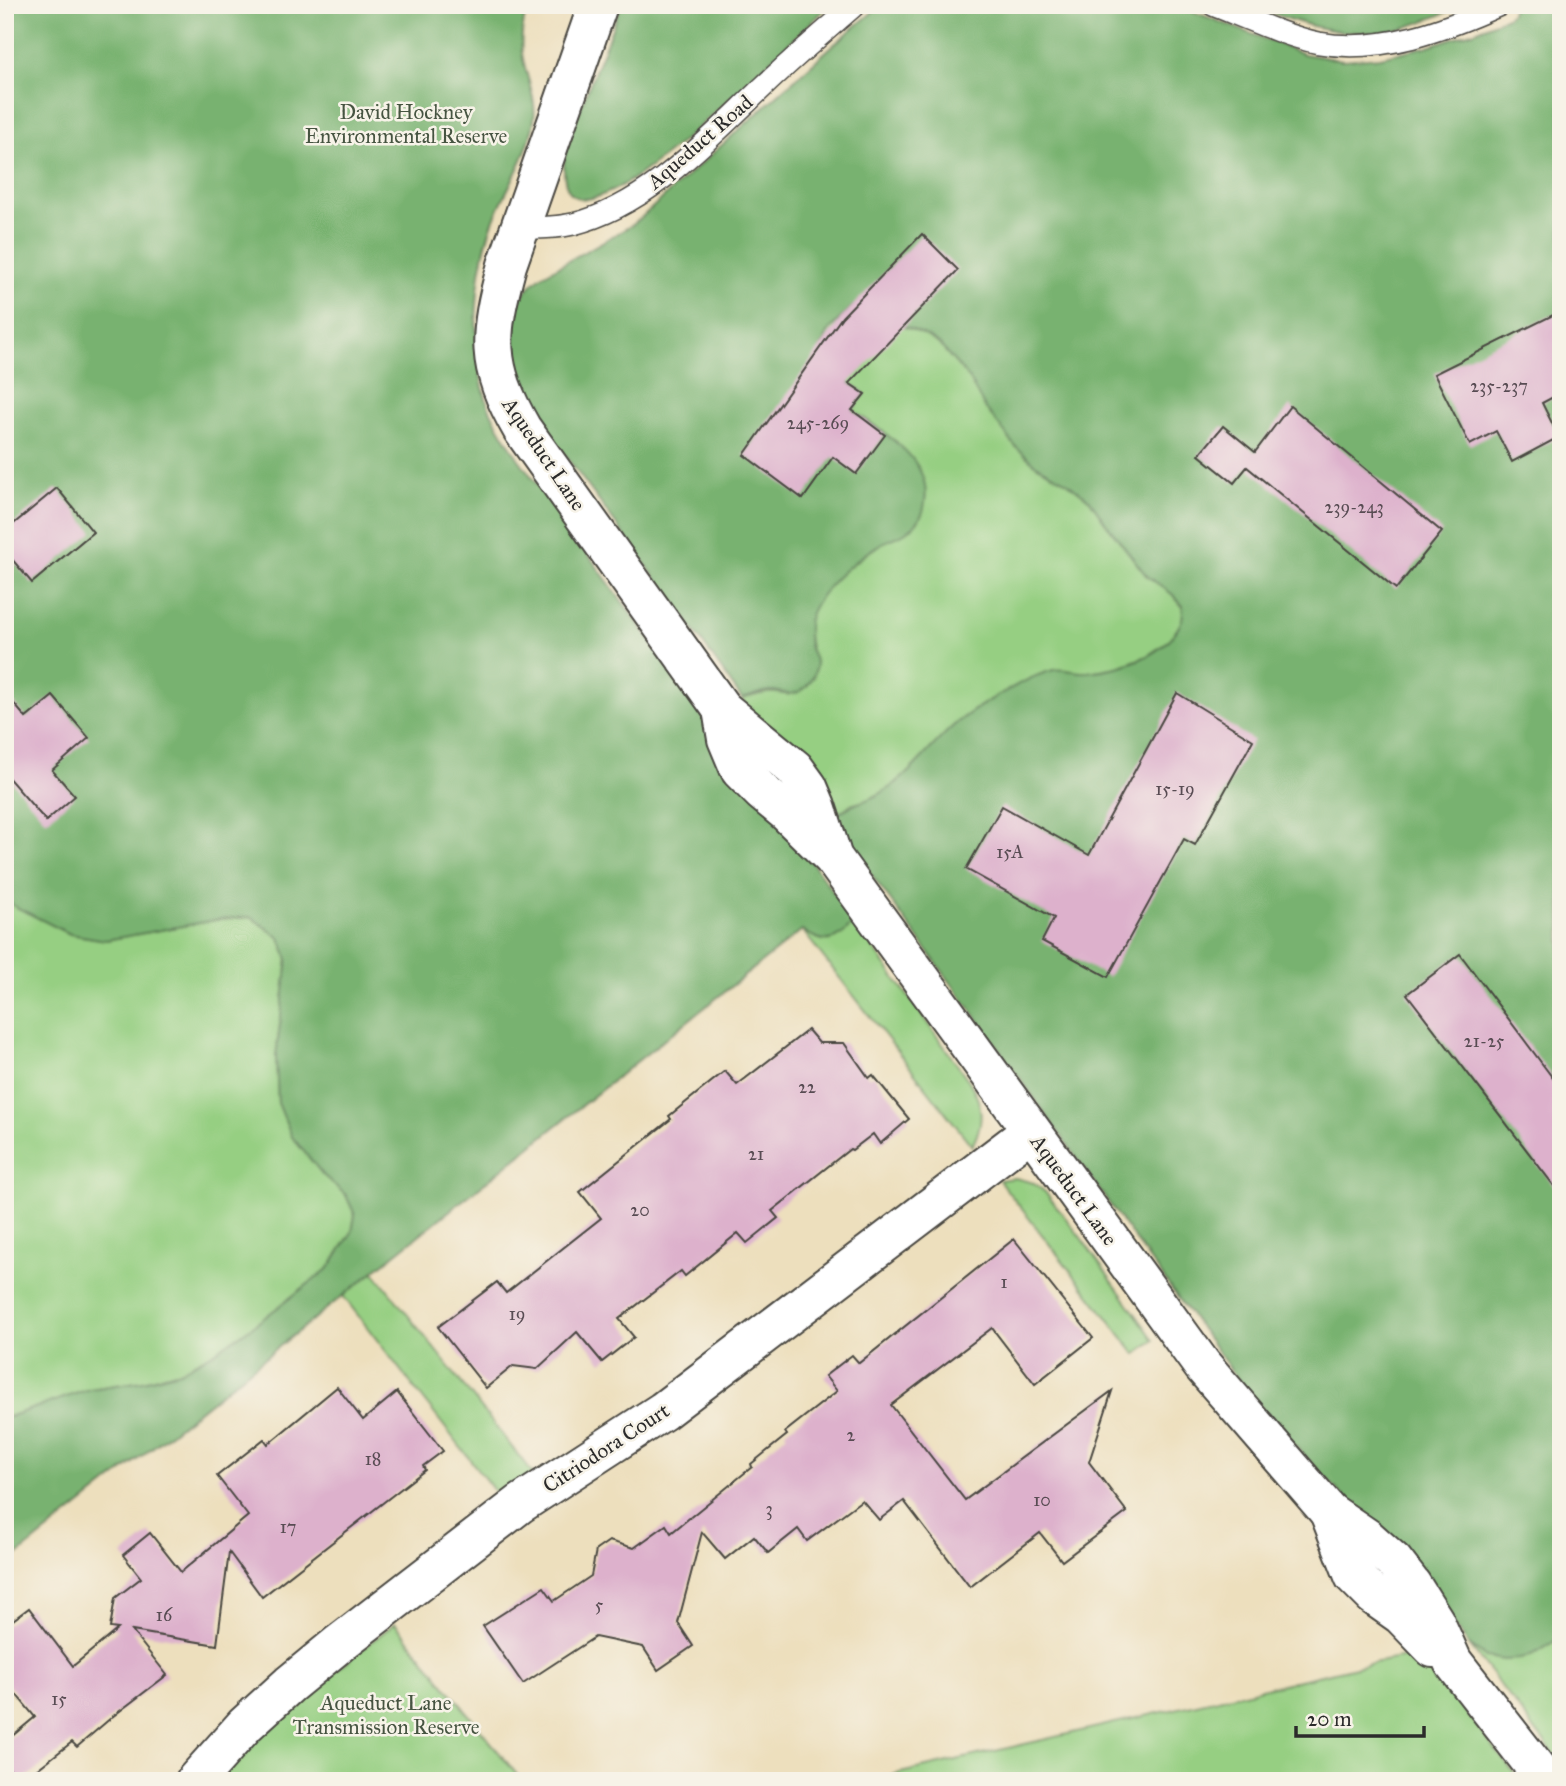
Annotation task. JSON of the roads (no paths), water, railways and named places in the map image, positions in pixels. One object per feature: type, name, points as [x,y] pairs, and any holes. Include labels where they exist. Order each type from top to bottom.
[{"type":"street","name":"Aqueduct Lane","points":[[598,5],[507,265],[498,298],[493,356],[498,381],[508,405],[522,429],[722,709],[727,739],[740,769],[833,858],[1202,1365],[1329,1512],[1367,1538],[1394,1562],[1435,1622],[1453,1662],[1546,1781]]},
{"type":"street","name":"Citriodora Court","points":[[195,1781],[245,1725],[340,1643],[520,1504],[663,1411],[1031,1131]]},
{"type":"lane","name":"Aqueduct Road","points":[[520,228],[574,223],[627,201],[656,183],[705,142],[855,5]]},
{"type":"lane","points":[[1213,5],[1296,36],[1320,43],[1345,45],[1387,43],[1413,37],[1470,19],[1500,5]]},
{"type":"park label","name":"David Hockney Environmental Reserve","points":[[406,124]]},
{"type":"park label","name":"Aqueduct Lane Transmission Reserve","points":[[386,1715]]}]
